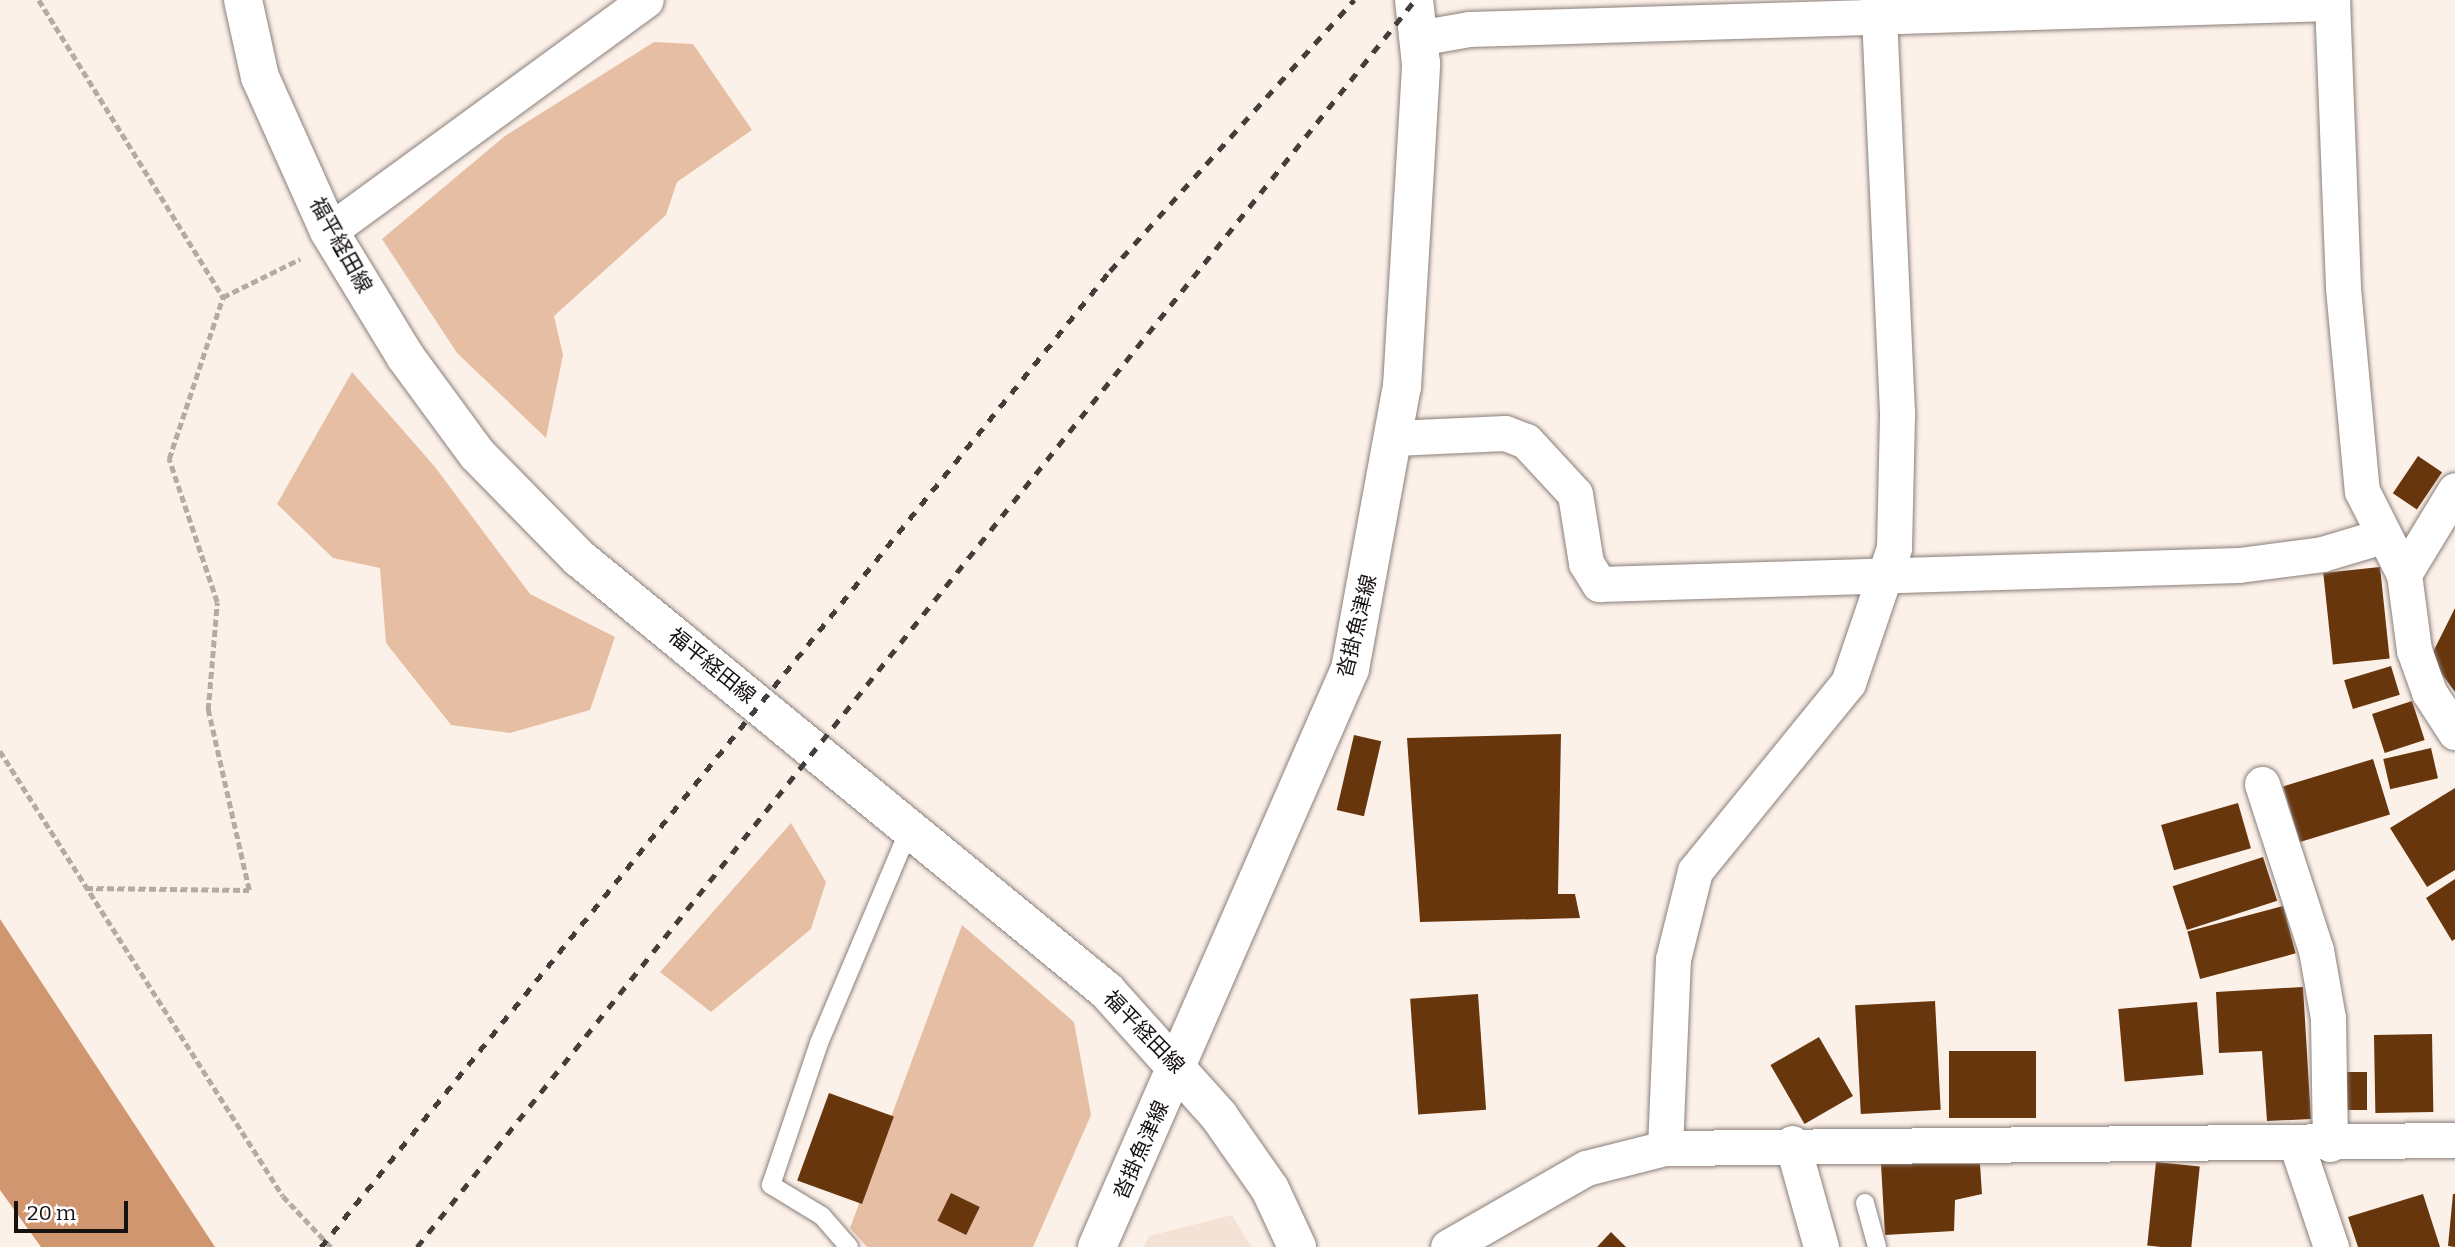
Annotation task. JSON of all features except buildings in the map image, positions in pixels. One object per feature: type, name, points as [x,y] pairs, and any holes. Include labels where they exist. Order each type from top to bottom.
[{"type":"main road","name":"福平経田線","points":[[243,0],[260,76],[329,231],[405,356],[477,454],[579,558],[1107,991],[1179,1066],[1270,1189],[1297,1247]]},
{"type":"main road","name":"沓掛魚津線","points":[[1097,1247],[1179,1066],[1350,669],[1394,438],[1418,38],[1414,0]]},
{"type":"street","points":[[329,231],[646,0]]},
{"type":"street","points":[[1418,38],[1469,29],[1877,7],[2332,1],[2343,288],[2362,491],[2382,536],[2404,574],[2414,650],[2429,692],[2455,732]]},
{"type":"street","points":[[1665,1148],[1673,959],[1695,871],[1848,683],[1886,579],[1894,548],[1898,412],[1877,7]]},
{"type":"street","points":[[1394,438],[1505,433],[1526,441],[1575,494],[1586,563],[1599,584],[1886,579],[2239,565],[2322,554],[2382,536]]},
{"type":"street","points":[[2404,574],[2455,490]]},
{"type":"street","points":[[2262,784],[2316,950],[2326,1004],[2313,1145],[2332,1247]]},
{"type":"street","points":[[1448,1247],[1586,1168],[1665,1148],[1792,1143],[2313,1145],[2455,1140]]},
{"type":"street","points":[[1792,1143],[1821,1247]]},
{"type":"lane","points":[[849,1247],[822,1216],[771,1185],[819,1042],[910,828]]},
{"type":"lane","points":[[1865,1203],[1877,1247]]},
{"type":"path","points":[[39,0],[223,297]]},
{"type":"path","points":[[86,888],[250,890],[208,709],[217,602],[169,459],[223,297],[291,268],[329,231]]},
{"type":"path","points":[[0,751],[283,1196],[331,1247]]},
{"type":"shaded area","points":[[654,42],[693,44],[752,130],[677,182],[666,215],[554,316],[563,355],[546,438],[457,353],[382,239],[505,136]]},
{"type":"shaded area","points":[[352,372],[435,467],[530,594],[615,637],[590,710],[510,733],[451,725],[386,643],[380,568],[333,558],[277,504]]},
{"type":"shaded area","points":[[791,823],[826,882],[811,929],[711,1012],[660,972]]},
{"type":"shaded area","points":[[0,919],[215,1247],[41,1247],[0,1190]]},
{"type":"shaded area","points":[[962,925],[1074,1022],[1091,1115],[1033,1247],[867,1247],[850,1228]]},
{"type":"shaded area","points":[[1232,1215],[1251,1247],[1144,1247],[1149,1236]]},
{"type":"railway","points":[[321,1247],[1110,271],[1354,0]]},
{"type":"railway","points":[[417,1247],[1415,0]]}]
